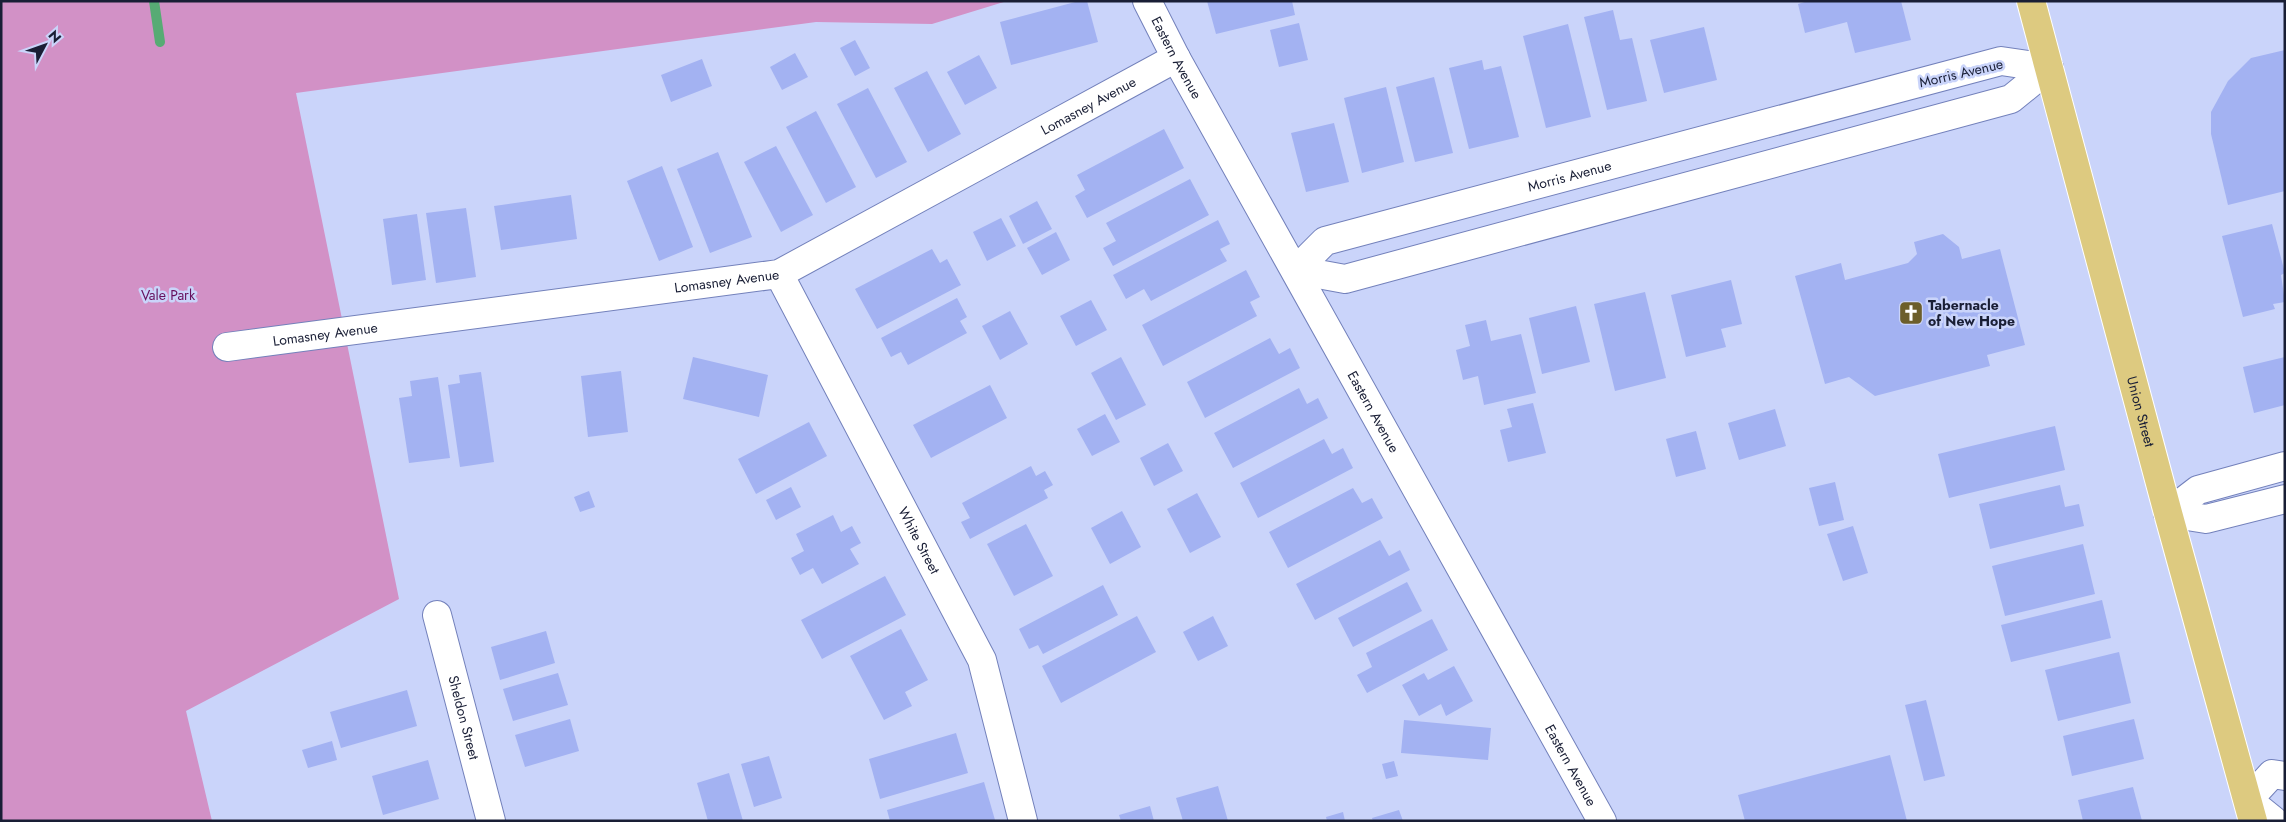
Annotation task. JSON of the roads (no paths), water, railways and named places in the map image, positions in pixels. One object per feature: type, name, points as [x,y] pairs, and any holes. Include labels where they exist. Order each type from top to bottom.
[{"type":"main road","name":"Union Street","points":[[2031,1],[2168,513],[2250,810]]},
{"type":"street","name":"Eastern Avenue","points":[[1147,1],[1176,58],[1602,821]]},
{"type":"street","name":"Lomasney Avenue","points":[[227,347],[780,274],[1176,58]]},
{"type":"street","name":"Morris Avenue","points":[[1296,270],[1325,241],[2001,61],[2049,68]]},
{"type":"street","points":[[1296,270],[1345,279],[2011,99],[2049,68]]},
{"type":"street","name":"White Street","points":[[780,274],[982,660],[1023,821]]},
{"type":"street","points":[[2168,513],[2198,490],[2285,466]]},
{"type":"street","points":[[2168,513],[2206,519],[2285,499]]},
{"type":"street","name":"Sheldon Street","points":[[437,615],[491,821]]},
{"type":"street","points":[[2274,821],[2250,810],[2272,774],[2285,776]]},
{"type":"waterway","points":[[154,1],[160,42]]},
{"type":"place","name":"Tabernacle of New Hope","points":[[1911,313]]},
{"type":"park label","name":"Vale Park","points":[[168,295]]}]
